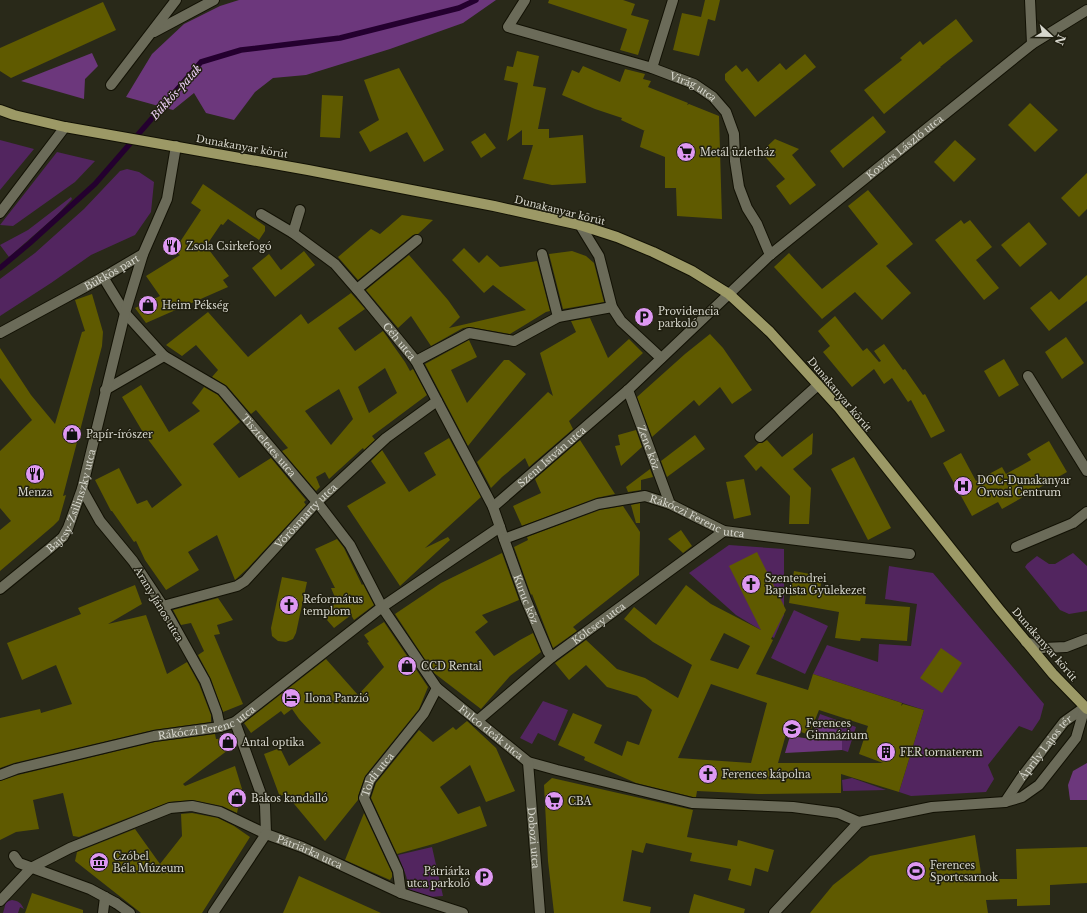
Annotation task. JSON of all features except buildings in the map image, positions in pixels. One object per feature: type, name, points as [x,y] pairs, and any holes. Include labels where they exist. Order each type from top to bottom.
[{"type":"main road","name":"Dunakanyar körút","points":[[0,110],[14,115],[65,126],[308,170],[494,206],[580,225],[618,237],[654,252],[692,271],[729,294],[770,332],[839,408],[1026,642],[1086,706]]},
{"type":"street","points":[[111,85],[176,0]]},
{"type":"street","points":[[151,33],[214,0]]},
{"type":"street","name":"Virág utca","points":[[525,0],[508,27],[652,68],[694,84],[713,97],[726,112],[734,134],[735,161],[739,187],[747,208],[757,224],[770,255]]},
{"type":"street","points":[[652,68],[673,0]]},
{"type":"street","points":[[1030,0],[1032,44]]},
{"type":"street","name":"Kovács László utca","points":[[729,294],[770,255],[1032,44],[1087,10]]},
{"type":"street","points":[[0,213],[65,126]]},
{"type":"street","name":"Bükkös part","points":[[0,332],[143,254],[167,199],[171,146]]},
{"type":"street","points":[[293,233],[300,210]]},
{"type":"street","name":"Céh utca","points":[[261,214],[293,233],[335,264],[416,360],[493,507]]},
{"type":"street","points":[[580,225],[599,256],[612,307],[620,321],[661,358]]},
{"type":"street","points":[[357,289],[417,240]]},
{"type":"street","name":"Bajcsy-Zsilinszky utca","points":[[0,589],[63,537],[68,528],[82,489],[105,390],[125,313],[143,254]]},
{"type":"street","points":[[542,254],[558,317]]},
{"type":"street","name":"Tiszteletes utca","points":[[102,277],[125,313],[164,356],[222,390],[318,502],[350,545],[382,607]]},
{"type":"street","name":"Szent István utca","points":[[493,507],[628,390],[729,294]]},
{"type":"street","points":[[416,360],[469,334],[514,341],[558,317],[612,307]]},
{"type":"street","points":[[105,390],[164,356]]},
{"type":"street","points":[[1028,376],[1087,471]]},
{"type":"street","points":[[760,437],[818,385]]},
{"type":"street","name":"Zene köz","points":[[628,390],[670,504]]},
{"type":"street","name":"Vörösmarty utca","points":[[163,606],[237,586],[245,581],[318,502],[386,438],[437,401]]},
{"type":"street","name":"Arany János utca","points":[[82,489],[100,521],[133,561],[163,606],[205,681],[220,727]]},
{"type":"street","name":"Rákóczi Ferenc utca","points":[[504,539],[598,504],[645,496],[670,504],[724,531],[910,554]]},
{"type":"street","points":[[493,507],[504,539]]},
{"type":"street","points":[[1016,547],[1073,522],[1087,512]]},
{"type":"street","points":[[382,607],[500,527]]},
{"type":"street","name":"Kölcsey utca","points":[[477,721],[552,657],[724,531]]},
{"type":"street","name":"Kuruc köz","points":[[504,539],[526,600],[548,652],[552,657]]},
{"type":"street","name":"Rákóczi Ferenc utca","points":[[0,775],[16,769],[154,736],[220,727],[235,722],[382,607]]},
{"type":"street","name":"Fulco deák utca","points":[[382,607],[437,688],[528,762],[692,803],[793,807],[838,814],[859,822]]},
{"type":"street","points":[[1026,642],[1043,648],[1066,647],[1087,639]]},
{"type":"street","name":"Toldi utca","points":[[401,893],[398,871],[364,798],[370,780],[424,713],[437,688]]},
{"type":"street","name":"Áprily Lajos tér","points":[[1002,802],[1064,722],[1086,706]]},
{"type":"street","name":"Áprily Lajos tér","points":[[859,822],[932,807],[1002,802],[1022,797],[1039,785],[1076,738],[1086,706]]},
{"type":"street","name":"Pátriárka utca","points":[[235,722],[265,805],[266,834],[302,847],[401,893],[463,913]]},
{"type":"street","name":"Dobozi utca","points":[[528,762],[540,913]]},
{"type":"street","points":[[0,901],[31,868],[70,848],[170,808],[192,806],[220,812],[266,834],[212,913]]},
{"type":"street","points":[[774,913],[859,822]]},
{"type":"street","points":[[14,856],[19,863],[90,889],[116,903],[130,913]]},
{"type":"street","points":[[103,913],[105,897]]},
{"type":"shaded area","points":[[239,0],[496,0],[463,23],[390,49],[306,75],[273,78],[255,92],[234,120],[206,113],[194,93],[173,110],[126,97],[152,54],[184,24],[220,6]]},
{"type":"shaded area","points":[[92,53],[98,66],[85,79],[84,99],[21,81]]},
{"type":"shaded area","points":[[0,140],[34,149],[0,190]]},
{"type":"shaded area","points":[[57,152],[95,161],[75,182],[13,226],[0,225]]},
{"type":"shaded area","points":[[127,169],[139,172],[154,182],[151,212],[135,235],[91,255],[0,316],[0,279],[35,253],[84,209],[120,171]]},
{"type":"shaded area","points":[[71,197],[72,199],[57,215],[9,257],[0,245],[28,230]]},
{"type":"shaded area","points":[[729,545],[784,549],[784,615],[774,638],[736,615],[689,573]]},
{"type":"shaded area","points":[[1073,553],[1087,566],[1087,611],[1069,614],[1060,610],[1025,567],[1037,556],[1049,564],[1055,564]]},
{"type":"shaded area","points":[[889,566],[933,573],[1044,704],[1040,719],[1032,731],[1019,726],[988,765],[994,779],[986,792],[911,796],[899,792],[924,710],[813,674],[827,645],[878,662],[879,644],[911,646],[917,604],[885,599]]},
{"type":"shaded area","points":[[794,610],[828,626],[805,674],[771,658]]},
{"type":"shaded area","points":[[543,701],[568,710],[555,741],[538,733],[532,744],[520,738]]},
{"type":"shaded area","points":[[820,714],[856,727],[848,752],[842,750],[842,731],[816,725]]},
{"type":"shaded area","points":[[816,725],[842,731],[842,750],[785,753],[790,736],[811,739]]},
{"type":"shaded area","points":[[1087,763],[1087,800],[1070,800],[1068,785],[1073,771]]},
{"type":"shaded area","points":[[852,778],[886,790],[843,791],[842,780]]},
{"type":"shaded area","points":[[432,847],[443,896],[430,897],[408,890],[406,877],[398,855]]},
{"type":"shaded area","points":[[12,900],[20,903],[24,909],[20,907],[18,913],[3,913],[6,902]]},
{"type":"waterway","name":"Bükkös-patak","points":[[0,268],[95,184],[201,62],[241,50],[340,38],[459,8],[476,0]]},
{"type":"place","name":"Metál üzletház","points":[[686,152]]},
{"type":"place","name":"Zsola Csirkefogó","points":[[172,246]]},
{"type":"place","name":"Heim Pékség","points":[[148,305]]},
{"type":"place","name":"Providencia parkoló","points":[[644,317]]},
{"type":"place","name":"Papír-írószer","points":[[72,434]]},
{"type":"place","name":"Menza","points":[[35,474]]},
{"type":"place","name":"DOC-Dunakanyar Orvosi Centrum","points":[[963,486]]},
{"type":"place","name":"Szentendrei Baptista Gyülekezet","points":[[751,584]]},
{"type":"place","name":"Református templom","points":[[289,605]]},
{"type":"place","name":"CCD Rental","points":[[407,666]]},
{"type":"place","name":"Ilona Panzió","points":[[291,698]]},
{"type":"place","name":"Ferences Gimnázium","points":[[792,729]]},
{"type":"place","name":"Antal optika","points":[[228,742]]},
{"type":"place","name":"FER tornaterem","points":[[886,752]]},
{"type":"place","name":"Ferences kápolna","points":[[708,774]]},
{"type":"place","name":"Bakos kandalló","points":[[237,798]]},
{"type":"place","name":"CBA","points":[[554,801]]},
{"type":"place","name":"Czóbel Béla Múzeum","points":[[99,862]]},
{"type":"place","name":"Ferences Sportcsarnok","points":[[916,871]]},
{"type":"place","name":"Pátriárka utca parkoló","points":[[484,877]]}]
